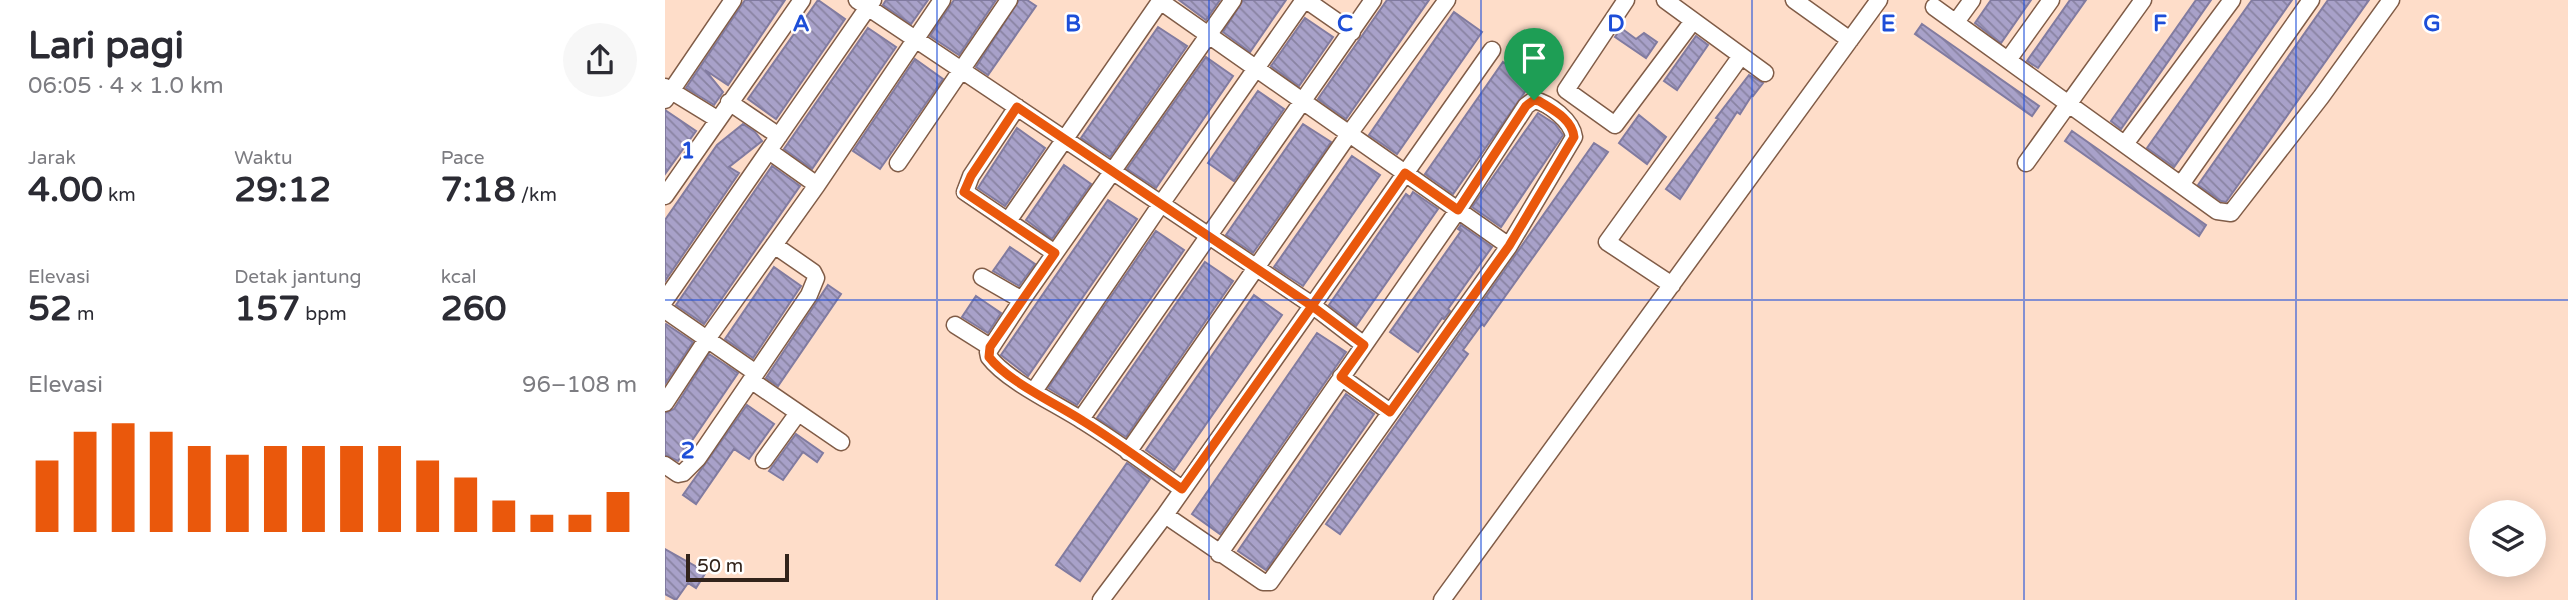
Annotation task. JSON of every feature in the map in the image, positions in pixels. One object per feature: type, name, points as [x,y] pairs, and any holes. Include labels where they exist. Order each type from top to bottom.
[{"type":"street","points":[[717,119],[667,93],[733,0]]},
{"type":"street","points":[[665,196],[801,0]]},
{"type":"street","points":[[665,403],[707,339],[817,186],[942,0]]},
{"type":"street","points":[[898,163],[1009,0]]},
{"type":"street","points":[[1008,221],[1161,0],[1509,246]]},
{"type":"street","points":[[1182,489],[992,362],[989,357],[990,347],[1233,0]]},
{"type":"street","points":[[1034,391],[1161,204],[1305,0],[1352,33]]},
{"type":"street","points":[[1081,419],[1373,0]]},
{"type":"street","points":[[1128,452],[1349,134],[1447,0]]},
{"type":"street","points":[[1626,0],[1566,90],[1615,125],[1693,21]]},
{"type":"street","points":[[1665,0],[1765,73]]},
{"type":"street","points":[[1794,0],[1850,40]]},
{"type":"street","points":[[1442,600],[1879,0]]},
{"type":"street","points":[[1957,22],[1972,0]]},
{"type":"street","points":[[2008,60],[2051,0]]},
{"type":"street","points":[[2026,163],[2143,0]]},
{"type":"street","points":[[2125,144],[2232,0]]},
{"type":"street","points":[[2182,183],[2311,0]]},
{"type":"street","points":[[1934,7],[2182,183],[2217,211],[2231,213],[2321,97],[2391,0]]},
{"type":"street","points":[[665,300],[769,151],[866,2],[961,70],[1312,306],[1364,345]]},
{"type":"street","points":[[1101,600],[1165,515],[1492,50]]},
{"type":"street","points":[[1672,285],[1607,242],[1741,56]]},
{"type":"street","points":[[1165,515],[1219,554],[1263,582],[1270,582],[1509,246],[1574,137],[1571,126],[1560,115],[1539,101],[1530,102],[1219,554]]},
{"type":"street","points":[[729,103],[779,136]]},
{"type":"street","points":[[1017,107],[965,187],[966,194],[1055,253]]},
{"type":"street","points":[[769,151],[817,186]]},
{"type":"street","points":[[665,465],[678,474],[683,473],[698,458],[809,295],[816,278],[813,272],[774,245]]},
{"type":"street","points":[[982,277],[1021,300]]},
{"type":"street","points":[[665,310],[707,339],[798,413],[841,442]]},
{"type":"street","points":[[955,325],[990,347]]},
{"type":"street","points":[[1341,377],[1390,412]]},
{"type":"street","points":[[764,460],[798,413]]},
{"type":"building","points":[[745,0],[785,0],[728,85],[705,70],[723,92],[714,105],[686,88]]},
{"type":"building","points":[[818,0],[845,19],[776,119],[748,99]]},
{"type":"building","points":[[886,0],[928,0],[911,24],[883,5]]},
{"type":"building","points":[[954,0],[996,0],[959,55],[930,36]]},
{"type":"building","points":[[1019,0],[1027,0],[1036,6],[988,75],[976,67]]},
{"type":"building","points":[[1179,0],[1220,0],[1206,20]]},
{"type":"building","points":[[1243,0],[1286,0],[1250,52],[1223,32]]},
{"type":"building","points":[[1387,0],[1429,0],[1346,119],[1318,99]]},
{"type":"building","points":[[1991,0],[2031,0],[2001,43],[1975,23]]},
{"type":"building","points":[[2070,0],[2086,0],[2038,68],[2027,61]]},
{"type":"building","points":[[2196,0],[2211,0],[2121,129],[2111,121]]},
{"type":"building","points":[[2252,0],[2292,0],[2174,167],[2147,148]]},
{"type":"building","points":[[2328,0],[2369,0],[2226,202],[2221,201],[2198,185]]},
{"type":"building","points":[[1454,12],[1482,32],[1397,154],[1369,135]]},
{"type":"building","points":[[1305,18],[1333,37],[1299,86],[1271,66]]},
{"type":"building","points":[[1922,24],[2039,106],[2032,116],[1915,34]]},
{"type":"building","points":[[1158,27],[1187,46],[1110,157],[1081,138]]},
{"type":"building","points":[[868,28],[896,47],[812,169],[784,149]]},
{"type":"building","points":[[1621,28],[1636,39],[1644,33],[1657,42],[1646,58],[1615,37]]},
{"type":"building","points":[[1696,36],[1708,45],[1677,90],[1664,81]]},
{"type":"building","points":[[1206,57],[1233,76],[1156,188],[1127,169]]},
{"type":"building","points":[[915,59],[943,79],[880,169],[853,151]]},
{"type":"building","points":[[1503,62],[1532,82],[1453,194],[1425,174]]},
{"type":"building","points":[[1749,75],[1763,83],[1740,114],[1737,112],[1680,199],[1666,189]]},
{"type":"building","points":[[1258,91],[1284,109],[1234,181],[1208,163]]},
{"type":"building","points":[[665,110],[696,131],[665,174]]},
{"type":"building","points":[[1538,113],[1555,124],[1563,135],[1501,227],[1472,207]]},
{"type":"building","points":[[1639,115],[1666,137],[1647,164],[1619,143]]},
{"type":"building","points":[[743,124],[762,141],[729,167],[739,173],[665,281],[665,220],[717,145]]},
{"type":"building","points":[[1303,124],[1331,142],[1253,253],[1226,235]]},
{"type":"building","points":[[1017,128],[1045,148],[1005,206],[978,188]]},
{"type":"building","points":[[2072,131],[2206,225],[2199,236],[2065,141]]},
{"type":"building","points":[[1594,143],[1608,152],[1484,326],[1482,324],[1463,350],[1468,354],[1340,534],[1326,524]]},
{"type":"building","points":[[1352,156],[1380,175],[1303,286],[1274,267]]},
{"type":"building","points":[[1064,165],[1091,184],[1052,239],[1026,220]]},
{"type":"building","points":[[772,166],[800,186],[704,324],[676,305]]},
{"type":"building","points":[[1413,192],[1438,209],[1356,326],[1329,305],[1406,194],[1410,197]]},
{"type":"building","points":[[1108,200],[1137,219],[1028,376],[1001,355]]},
{"type":"building","points":[[1461,225],[1492,247],[1448,309],[1450,311],[1418,352],[1390,332],[1461,231],[1458,229]]},
{"type":"building","points":[[1156,231],[1184,250],[1077,405],[1048,388]]},
{"type":"building","points":[[1010,247],[1035,264],[1019,286],[993,271]]},
{"type":"building","points":[[1205,262],[1233,281],[1126,437],[1097,418]]},
{"type":"building","points":[[774,267],[801,286],[753,358],[725,339]]},
{"type":"building","points":[[828,285],[841,294],[778,386],[766,378]]},
{"type":"building","points":[[1254,295],[1282,315],[1174,470],[1146,450]]},
{"type":"building","points":[[976,296],[1001,313],[988,333],[962,317]]},
{"type":"building","points":[[665,325],[693,342],[665,384]]},
{"type":"building","points":[[1317,333],[1346,352],[1220,534],[1192,514]]},
{"type":"building","points":[[709,354],[738,373],[678,461],[665,455],[665,413],[674,409]]},
{"type":"building","points":[[1346,394],[1374,414],[1266,570],[1238,551]]},
{"type":"building","points":[[747,405],[774,424],[749,459],[734,449],[696,504],[683,495]]},
{"type":"building","points":[[796,434],[823,453],[817,462],[803,452],[783,480],[769,471]]},
{"type":"building","points":[[1127,463],[1150,479],[1080,581],[1056,565]]},
{"type":"building","points":[[665,549],[706,572],[696,588],[688,583],[676,600],[665,594]]},
{"type":"route","points":[[1534,100],[1526,106],[1458,210],[1405,173],[1312,306],[1017,107],[971,176],[964,192],[1055,253],[990,347],[989,357],[1000,368],[1069,414],[1081,419],[1182,489],[1312,306],[1364,345],[1341,377],[1390,412],[1509,246],[1574,137],[1574,131],[1567,121],[1534,100]]}]
